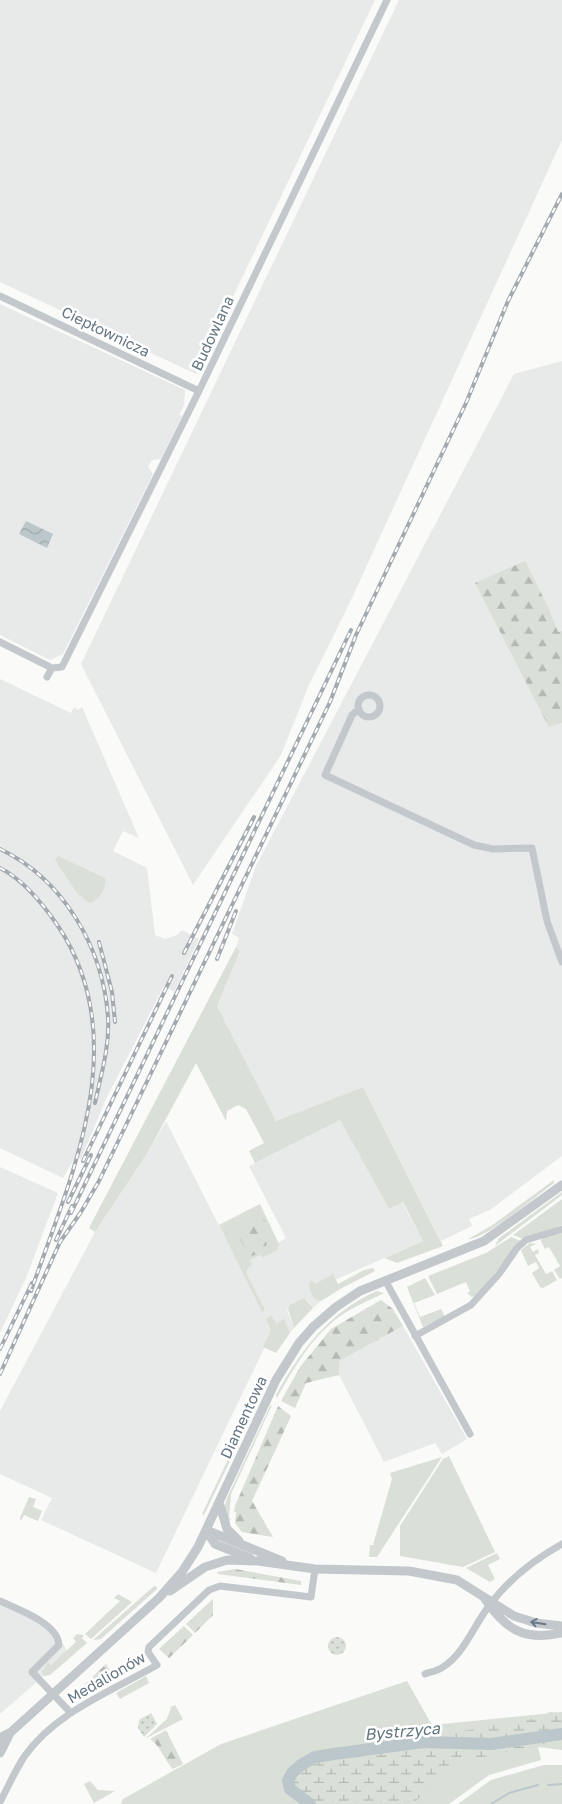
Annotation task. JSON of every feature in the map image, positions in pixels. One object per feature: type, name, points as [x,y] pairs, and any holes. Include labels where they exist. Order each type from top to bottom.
[{"type":"street","name":"Budowlana","points":[[47,677],[52,668],[62,667],[199,391],[386,0]]},
{"type":"street","name":"Ciepłownicza","points":[[0,296],[199,391]]},
{"type":"street","points":[[0,642],[52,668]]},
{"type":"street","points":[[359,709],[352,715],[325,775],[474,844],[492,849],[532,848],[547,921],[562,962]]},
{"type":"street","name":"Diamentowa","points":[[0,1738],[10,1732],[159,1598],[190,1562],[267,1396],[299,1343],[320,1321],[348,1298],[385,1280],[484,1241],[562,1185]]},
{"type":"street","points":[[416,1336],[472,1304],[499,1274],[516,1248],[526,1240],[562,1229]]},
{"type":"street","points":[[385,1280],[470,1434]]},
{"type":"street","points":[[218,1502],[227,1529],[232,1536],[246,1546]]},
{"type":"street","points":[[206,1530],[294,1567]]},
{"type":"street","points":[[206,1530],[215,1544],[258,1561]]},
{"type":"street","points":[[425,1674],[443,1667],[464,1645],[491,1603],[534,1561],[562,1544]]},
{"type":"street","points":[[159,1598],[214,1564],[232,1560],[258,1561],[315,1569],[402,1570],[431,1573],[457,1580],[484,1596],[507,1625],[517,1632],[538,1636],[562,1633]]},
{"type":"street","name":"Medalionów","points":[[0,1802],[24,1757],[46,1733],[71,1713],[157,1665],[148,1652],[149,1647],[215,1587],[311,1597],[315,1569]]},
{"type":"street","points":[[0,1601],[43,1622],[59,1641],[59,1645],[32,1672],[71,1713]]},
{"type":"street","points":[[491,1603],[521,1619],[562,1626]]},
{"type":"street","name":"Diamentowa","points":[[0,1753],[10,1732]]},
{"type":"shaded area","points":[[0,0],[375,0],[196,374],[0,282]]},
{"type":"shaded area","points":[[399,0],[562,0],[562,140],[351,600],[309,685],[281,755],[193,885],[81,664]]},
{"type":"shaded area","points":[[0,304],[185,390],[184,405],[179,415],[182,416],[161,459],[152,460],[148,467],[153,474],[63,654],[50,660],[0,635]]},
{"type":"shaded area","points":[[562,361],[562,1156],[490,1210],[469,1219],[472,1226],[441,1241],[363,1087],[276,1121],[217,1006],[240,951],[236,947],[239,938],[232,934],[256,866],[514,374]]},
{"type":"shaded area","points":[[0,679],[71,713],[74,707],[78,710],[82,707],[139,838],[123,831],[113,851],[147,868],[155,935],[165,939],[177,935],[182,930],[199,939],[174,992],[164,986],[106,1099],[81,1159],[75,1157],[63,1178],[0,1148]]},
{"type":"shaded area","points":[[340,1120],[389,1209],[402,1202],[423,1241],[312,1290],[321,1301],[313,1308],[306,1299],[287,1310],[294,1328],[290,1333],[284,1318],[278,1324],[273,1321],[273,1330],[156,1573],[41,1520],[52,1498],[0,1474],[0,1411],[95,1232],[148,1152],[166,1121],[242,1271],[250,1260],[260,1255],[262,1258],[278,1250],[279,1242],[286,1238],[249,1166]]},
{"type":"shaded area","points":[[0,1167],[58,1193],[26,1278],[0,1333]]},
{"type":"shaded area","points":[[403,1326],[467,1439],[442,1454],[435,1443],[384,1462],[339,1375],[339,1361]]},
{"type":"shaded area","points":[[0,1599],[33,1614],[60,1639],[69,1654],[0,1714]]},
{"type":"green space","points":[[525,561],[558,632],[562,631],[562,723],[549,727],[475,583]]},
{"type":"green space","points":[[58,856],[105,878],[103,890],[96,900],[89,903],[77,893],[55,860]]},
{"type":"green space","points":[[236,947],[240,951],[217,1006],[276,1121],[363,1087],[443,1246],[397,1263],[385,1258],[423,1241],[403,1202],[389,1209],[340,1120],[255,1163],[249,1151],[264,1143],[246,1109],[238,1105],[227,1111],[226,1121],[196,1063],[148,1152],[95,1232],[89,1228]]},
{"type":"green space","points":[[554,1180],[554,1183],[498,1225],[486,1233],[468,1239],[491,1226]]},
{"type":"green space","points":[[562,1192],[562,1195],[495,1246],[499,1238]]},
{"type":"green space","points":[[562,1199],[562,1225],[523,1239],[513,1235]]},
{"type":"green space","points":[[260,1204],[279,1244],[278,1250],[262,1258],[260,1255],[250,1260],[252,1264],[247,1270],[247,1275],[265,1310],[262,1312],[219,1225]]},
{"type":"green space","points":[[258,1213],[261,1213],[269,1225],[263,1234],[267,1244],[261,1253],[248,1257],[239,1238],[246,1223]]},
{"type":"green space","points":[[562,1232],[562,1278],[560,1279],[554,1270],[560,1266],[549,1247],[545,1249],[541,1241],[542,1238]]},
{"type":"green space","points":[[511,1237],[521,1241],[477,1295],[472,1297],[467,1293],[470,1291],[466,1282],[437,1294],[428,1276],[486,1253]]},
{"type":"green space","points":[[530,1243],[536,1244],[530,1247],[533,1252],[538,1249],[539,1253],[535,1255],[546,1274],[552,1271],[557,1280],[543,1288],[540,1287],[532,1273],[539,1268],[536,1262],[528,1266],[521,1250]]},
{"type":"green space","points":[[373,1268],[375,1271],[321,1301],[315,1299],[312,1295],[309,1283],[312,1280],[315,1284],[333,1274],[338,1284],[364,1270]]},
{"type":"green space","points":[[425,1278],[435,1295],[414,1303],[420,1317],[441,1309],[445,1317],[423,1327],[407,1287]]},
{"type":"green space","points":[[377,1291],[384,1293],[355,1307],[334,1321],[320,1334],[300,1360],[277,1398],[276,1395],[295,1363],[318,1334],[331,1321],[360,1299]]},
{"type":"green space","points":[[304,1298],[313,1308],[294,1328],[288,1309],[290,1305]]},
{"type":"green space","points":[[381,1300],[393,1309],[403,1326],[339,1361],[339,1375],[306,1383],[295,1408],[281,1401],[300,1367],[331,1329]]},
{"type":"green space","points":[[271,1316],[277,1324],[284,1318],[290,1333],[276,1353],[263,1347],[271,1330],[266,1319]]},
{"type":"green space","points":[[272,1405],[231,1494],[229,1518],[231,1519],[227,1523],[224,1509],[227,1498]]},
{"type":"green space","points":[[278,1406],[291,1416],[252,1501],[273,1537],[242,1532],[235,1523],[236,1512],[234,1512]]},
{"type":"green space","points":[[244,1426],[245,1430],[204,1515],[202,1514]]},
{"type":"green space","points":[[449,1456],[495,1552],[463,1567],[400,1556],[400,1526],[443,1459]]},
{"type":"green space","points":[[442,1457],[377,1557],[369,1557],[370,1545],[373,1545],[392,1479],[390,1473]]},
{"type":"green space","points":[[29,1497],[36,1499],[33,1507],[42,1511],[38,1521],[24,1515],[21,1521],[20,1518]]},
{"type":"green space","points":[[497,1553],[500,1559],[488,1565],[495,1579],[490,1582],[466,1568]]},
{"type":"green space","points":[[235,1569],[301,1581],[301,1585],[218,1574],[217,1572]]},
{"type":"green space","points":[[154,1586],[157,1589],[101,1639],[93,1640]]},
{"type":"green space","points":[[118,1594],[132,1602],[91,1639],[85,1634],[120,1601],[114,1598]]},
{"type":"green space","points":[[213,1599],[213,1615],[195,1633],[186,1624]]},
{"type":"green space","points":[[184,1626],[193,1635],[169,1658],[159,1649]]},
{"type":"green space","points":[[77,1634],[84,1635],[82,1638],[87,1643],[50,1675],[44,1676],[42,1672],[48,1662],[51,1665],[76,1642],[73,1638]]},
{"type":"green space","points":[[337,1637],[345,1642],[346,1646],[341,1654],[337,1655],[329,1650],[328,1646],[333,1638]]},
{"type":"green space","points":[[106,1664],[114,1678],[73,1700],[71,1698]]},
{"type":"green space","points":[[146,1676],[149,1683],[120,1699],[116,1693]]},
{"type":"green space","points":[[407,1681],[432,1725],[562,1712],[562,1750],[538,1747],[541,1760],[489,1775],[449,1804],[121,1804],[123,1799],[221,1744]]},
{"type":"green space","points":[[175,1705],[183,1719],[145,1739],[167,1719],[171,1707]]},
{"type":"green space","points":[[550,1712],[562,1713],[562,1748],[544,1744],[455,1763],[413,1804],[310,1804],[290,1789],[288,1781],[292,1773],[315,1757],[423,1742],[443,1743],[439,1735],[538,1718]]},
{"type":"green space","points":[[151,1713],[157,1724],[144,1737],[138,1728],[139,1720]]},
{"type":"green space","points":[[166,1730],[183,1764],[173,1769],[157,1745],[150,1739]]},
{"type":"green space","points":[[544,1765],[562,1765],[562,1804],[458,1804],[491,1780]]},
{"type":"green space","points":[[90,1781],[98,1790],[115,1791],[94,1803],[84,1784]]},
{"type":"water","points":[[26,521],[53,534],[47,548],[19,534]]},
{"type":"waterway","name":"Bystrzyca","points":[[310,1804],[290,1789],[288,1781],[292,1773],[315,1757],[423,1742],[491,1744],[562,1734]]},
{"type":"waterway","points":[[548,1785],[562,1784]]},
{"type":"waterway","points":[[491,1804],[509,1793],[538,1785]]},
{"type":"railway","points":[[0,1374],[60,1242],[81,1212],[99,1181],[330,702],[356,635],[466,403],[508,301],[562,194]]},
{"type":"railway","points":[[71,1213],[351,630]]},
{"type":"railway","points":[[184,953],[254,817]]},
{"type":"railway","points":[[0,849],[23,862],[43,878],[61,897],[76,918],[98,965],[105,991],[108,1038],[95,1103]]},
{"type":"railway","points":[[0,868],[25,886],[46,909],[58,926],[81,970],[92,1015],[94,1062],[88,1108],[63,1202],[31,1291]]},
{"type":"railway","points":[[217,959],[236,911]]},
{"type":"railway","points":[[99,942],[112,992],[115,1022]]},
{"type":"railway","points":[[83,1161],[172,976]]},
{"type":"railway","points":[[68,1202],[91,1155]]},
{"type":"railway","points":[[56,1240],[72,1206]]},
{"type":"railway","points":[[0,1349],[32,1283]]}]
